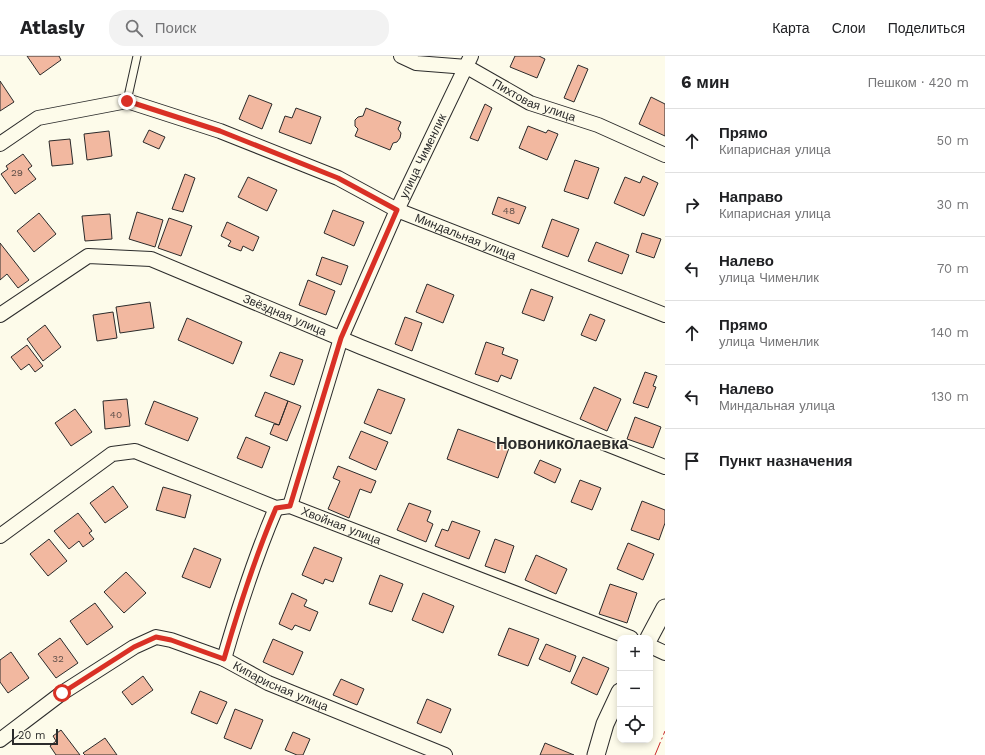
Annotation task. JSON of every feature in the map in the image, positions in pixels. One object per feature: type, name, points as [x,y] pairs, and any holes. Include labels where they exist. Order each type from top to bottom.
[{"type":"street","name":"Пихтовая улица","points":[[401,56],[416,63],[469,62],[530,103],[598,125],[665,155]]},
{"type":"street","name":"улица Чименлик","points":[[290,506],[341,338],[397,210],[469,62]]},
{"type":"street","name":"Миндальная улица","points":[[0,144],[38,118],[127,101],[220,131],[338,178],[397,210],[665,315]]},
{"type":"street","name":"Звёздная улица","points":[[0,315],[88,256],[151,259],[341,338],[665,466]]},
{"type":"street","points":[[0,536],[112,454],[135,450],[276,508],[244,592],[224,659]]},
{"type":"street","name":"Хвойная улица","points":[[276,508],[290,506],[623,635]]},
{"type":"street","points":[[652,635],[665,608]]},
{"type":"street","name":"Кипарисная улица","points":[[0,740],[62,693],[134,647],[156,637],[171,640],[224,659],[268,683],[445,755]]},
{"type":"street","points":[[653,647],[665,653]]},
{"type":"street","points":[[596,755],[605,724],[617,698]]},
{"type":"lane","points":[[127,101],[137,56]]},
{"type":"building","points":[[27,56],[59,56],[61,60],[40,75]]},
{"type":"building","points":[[515,56],[539,56],[545,59],[537,78],[510,67]]},
{"type":"building","points":[[578,65],[588,69],[574,102],[564,98]]},
{"type":"building","points":[[0,81],[14,102],[0,111]]},
{"type":"building","points":[[249,95],[272,104],[262,129],[239,119]]},
{"type":"building","points":[[651,97],[665,104],[665,136],[639,124]]},
{"type":"building","points":[[485,104],[492,108],[478,141],[470,138]]},
{"type":"building","points":[[296,108],[321,117],[311,144],[279,132],[285,116],[292,118]]},
{"type":"building","points":[[366,108],[401,122],[398,129],[401,133],[400,138],[397,142],[393,143],[390,150],[355,136],[358,129],[355,126],[355,120],[358,117],[363,116]]},
{"type":"building","points":[[528,126],[546,133],[548,130],[558,134],[547,160],[519,148]]},
{"type":"building","points":[[149,130],[165,137],[159,149],[143,142]]},
{"type":"building","points":[[109,131],[112,156],[87,160],[84,134]]},
{"type":"building","points":[[70,139],[73,164],[52,166],[49,141]]},
{"type":"building","points":[[23,154],[32,166],[28,169],[36,179],[15,194],[1,174],[8,169],[6,166]]},
{"type":"building","points":[[575,160],[599,168],[588,199],[564,191]]},
{"type":"building","points":[[185,174],[195,178],[183,212],[172,209]]},
{"type":"building","points":[[643,176],[658,183],[644,216],[614,203],[625,177],[640,183]]},
{"type":"building","points":[[248,177],[277,190],[267,211],[238,197]]},
{"type":"building","points":[[498,197],[526,207],[519,224],[492,214]]},
{"type":"building","points":[[333,210],[364,222],[354,246],[324,233]]},
{"type":"building","points":[[137,212],[163,220],[155,247],[129,239]]},
{"type":"building","points":[[39,213],[56,234],[34,252],[17,231]]},
{"type":"building","points":[[110,214],[112,239],[85,241],[82,216]]},
{"type":"building","points":[[169,218],[192,226],[181,256],[158,248]]},
{"type":"building","points":[[552,219],[579,229],[568,257],[542,247]]},
{"type":"building","points":[[227,222],[259,237],[253,251],[243,246],[241,251],[228,246],[231,241],[221,236]]},
{"type":"building","points":[[642,233],[661,239],[654,258],[636,252]]},
{"type":"building","points":[[596,242],[629,255],[622,274],[588,261]]},
{"type":"building","points":[[0,243],[29,280],[18,288],[7,274],[0,280]]},
{"type":"building","points":[[322,257],[348,266],[341,285],[316,275]]},
{"type":"building","points":[[308,280],[335,291],[326,315],[299,305]]},
{"type":"building","points":[[427,284],[454,295],[443,323],[416,312]]},
{"type":"building","points":[[531,289],[553,297],[544,321],[522,313]]},
{"type":"building","points":[[150,302],[154,328],[120,333],[116,307]]},
{"type":"building","points":[[113,312],[117,338],[97,341],[93,315]]},
{"type":"building","points":[[590,314],[605,320],[596,341],[581,335]]},
{"type":"building","points":[[405,317],[422,323],[412,351],[395,344]]},
{"type":"building","points":[[187,318],[242,342],[233,364],[178,340]]},
{"type":"building","points":[[45,325],[61,347],[43,361],[27,339]]},
{"type":"building","points":[[486,342],[504,348],[502,354],[518,360],[511,379],[501,375],[498,382],[475,374]]},
{"type":"building","points":[[27,345],[43,366],[35,372],[29,364],[21,370],[11,357]]},
{"type":"building","points":[[280,352],[303,360],[294,385],[270,376]]},
{"type":"building","points":[[645,372],[657,376],[653,386],[656,387],[648,408],[633,403]]},
{"type":"building","points":[[594,387],[621,399],[607,431],[580,419]]},
{"type":"building","points":[[378,389],[405,399],[391,434],[364,423]]},
{"type":"building","points":[[265,392],[288,401],[279,425],[255,416]]},
{"type":"building","points":[[127,399],[130,426],[105,429],[103,401]]},
{"type":"building","points":[[154,401],[198,418],[188,441],[145,424]]},
{"type":"building","points":[[288,401],[301,406],[287,441],[270,434],[274,424],[279,425]]},
{"type":"building","points":[[75,409],[92,432],[71,446],[55,423]]},
{"type":"building","points":[[635,417],[661,427],[653,448],[627,439]]},
{"type":"building","points":[[458,429],[509,448],[498,478],[447,459]]},
{"type":"building","points":[[361,431],[388,442],[376,470],[349,458]]},
{"type":"building","points":[[246,437],[270,447],[262,468],[237,458]]},
{"type":"building","points":[[540,460],[561,469],[555,483],[534,473]]},
{"type":"building","points":[[338,466],[376,481],[371,493],[360,489],[349,518],[328,509],[340,481],[333,478]]},
{"type":"building","points":[[580,480],[601,488],[592,510],[571,502]]},
{"type":"building","points":[[113,486],[128,507],[105,523],[90,503]]},
{"type":"building","points":[[163,487],[191,495],[185,518],[156,510]]},
{"type":"building","points":[[642,501],[665,510],[665,523],[659,540],[631,530]]},
{"type":"building","points":[[409,503],[431,511],[427,521],[433,524],[426,542],[397,530]]},
{"type":"building","points":[[78,513],[92,531],[89,533],[94,539],[83,547],[79,541],[69,549],[54,531]]},
{"type":"building","points":[[452,521],[480,531],[469,559],[435,546],[442,529],[448,531]]},
{"type":"building","points":[[49,539],[67,561],[48,576],[30,554]]},
{"type":"building","points":[[495,539],[514,546],[505,573],[485,566]]},
{"type":"building","points":[[628,543],[654,554],[643,580],[617,569]]},
{"type":"building","points":[[314,547],[342,558],[333,582],[325,579],[323,584],[302,575]]},
{"type":"building","points":[[194,548],[221,559],[210,588],[182,577]]},
{"type":"building","points":[[536,555],[567,569],[556,594],[525,580]]},
{"type":"building","points":[[126,572],[146,593],[124,613],[104,592]]},
{"type":"building","points":[[380,575],[403,584],[392,612],[369,604]]},
{"type":"building","points":[[610,584],[637,593],[627,623],[599,614]]},
{"type":"building","points":[[292,593],[307,600],[304,606],[318,612],[310,631],[295,625],[292,630],[279,624]]},
{"type":"building","points":[[423,593],[454,606],[443,633],[412,620]]},
{"type":"building","points":[[95,603],[113,627],[87,645],[70,621]]},
{"type":"building","points":[[509,628],[539,639],[528,666],[498,655]]},
{"type":"building","points":[[60,638],[78,663],[56,678],[38,654]]},
{"type":"building","points":[[273,639],[303,652],[293,675],[263,662]]},
{"type":"building","points":[[546,644],[576,656],[570,672],[539,659]]},
{"type":"building","points":[[11,652],[29,678],[8,693],[0,682],[0,660]]},
{"type":"building","points":[[583,657],[609,668],[597,695],[571,683]]},
{"type":"building","points":[[143,676],[153,690],[132,705],[122,692]]},
{"type":"building","points":[[341,679],[364,689],[357,705],[333,695]]},
{"type":"building","points":[[200,691],[227,702],[217,724],[191,713]]},
{"type":"building","points":[[427,699],[451,709],[441,733],[417,723]]},
{"type":"building","points":[[235,709],[263,720],[251,749],[224,738]]},
{"type":"building","points":[[61,730],[80,755],[56,755],[50,746],[56,741],[53,736]]},
{"type":"building","points":[[293,732],[310,739],[303,755],[297,755],[285,750]]},
{"type":"building","points":[[105,738],[117,755],[85,755],[83,753]]},
{"type":"building","points":[[545,743],[574,755],[540,755]]},
{"type":"power","points":[[655,755],[665,731]]},
{"type":"district","name":"Новониколаевка","points":[[562,443]]},
{"type":"route","points":[[62,693],[134,647],[156,637],[171,640],[224,659],[239,606],[258,552],[276,508],[290,506],[341,338],[397,210],[338,178],[220,131],[127,101]]}]
